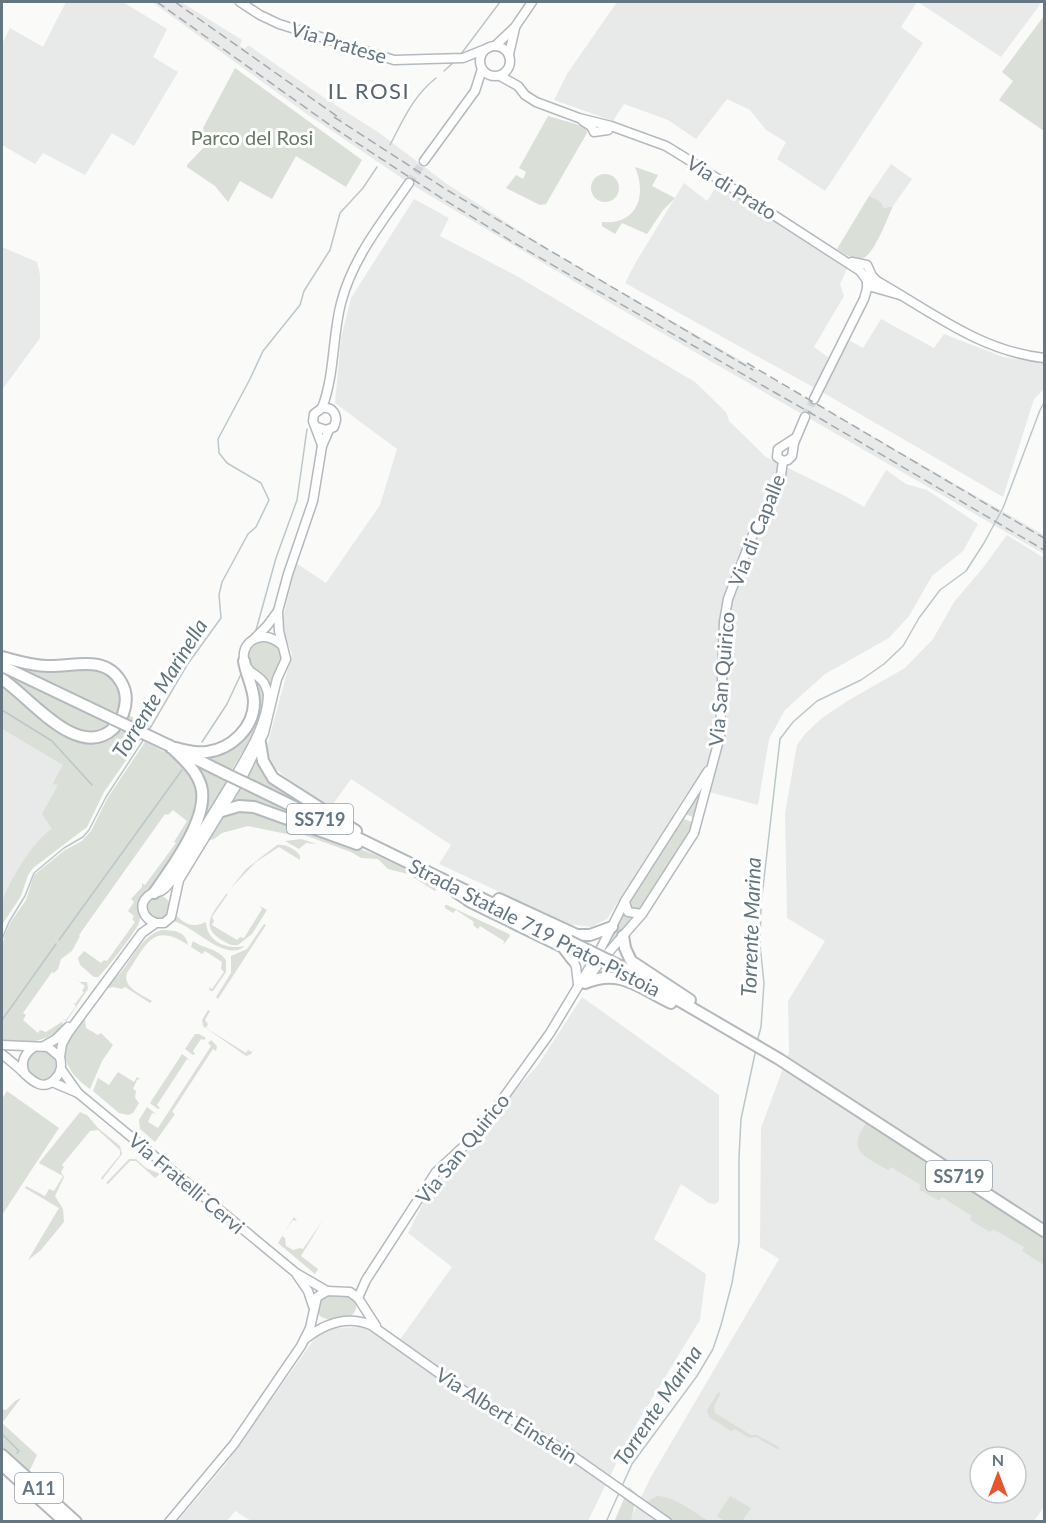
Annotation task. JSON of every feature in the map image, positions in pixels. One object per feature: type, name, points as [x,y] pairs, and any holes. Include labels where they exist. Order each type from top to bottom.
[{"type":"highway","points":[[2,657],[33,665],[92,663],[103,666],[113,671],[123,685],[126,698],[116,720],[100,737],[84,738],[58,725],[2,679]]},
{"type":"highway","points":[[170,746],[199,753],[216,750],[232,742],[242,733],[250,720],[254,706],[253,693],[244,662]]},
{"type":"highway","name":"Strada Statale 719 Prato-Pistoia","points":[[2,666],[620,966],[779,1059],[1044,1231]]},
{"type":"highway","points":[[260,743],[263,761],[273,778],[394,856]]},
{"type":"highway","points":[[157,892],[192,831],[203,801],[197,775],[170,746]]},
{"type":"highway","points":[[222,811],[239,806],[254,807],[394,856]]},
{"type":"highway","points":[[424,870],[480,890],[577,935],[590,935],[612,927]]},
{"type":"highway","points":[[424,870],[471,902],[563,947],[573,960]]},
{"type":"highway","points":[[623,936],[631,961],[683,994],[730,1029]]},
{"type":"highway","points":[[581,984],[600,977],[612,976],[626,979],[656,996],[730,1029]]},
{"type":"highway","name":"A11","points":[[2,1455],[76,1521]]},
{"type":"highway","name":"A11","points":[[2,1465],[65,1521]]},
{"type":"main road","name":"Via Pratese","points":[[240,2],[260,15],[306,34],[382,57],[406,61],[460,58]]},
{"type":"main road","points":[[424,161],[475,91],[482,68],[481,56],[515,27],[532,2]]},
{"type":"main road","points":[[475,91],[508,69],[515,27]]},
{"type":"main road","points":[[460,58],[491,47],[504,49],[510,58],[518,86]]},
{"type":"main road","name":"Via di Prato","points":[[460,58],[518,86],[536,102],[597,126],[611,126],[675,151],[841,258],[861,268],[872,287],[876,284]]},
{"type":"main road","points":[[322,408],[329,390],[339,314],[350,278],[365,247],[409,183]]},
{"type":"main road","name":"Via di Prato","points":[[861,268],[865,264],[868,266],[876,284],[972,338],[1008,350],[1044,358]]},
{"type":"main road","points":[[814,399],[864,299],[867,281]]},
{"type":"main road","points":[[864,299],[876,284]]},
{"type":"main road","points":[[317,427],[329,430],[334,427],[336,416],[332,410],[329,390]]},
{"type":"main road","points":[[322,446],[313,417],[316,411],[322,408],[332,410]]},
{"type":"main road","name":"Via di Capalle","points":[[799,433],[778,449],[776,454],[778,459],[783,461],[790,459],[805,417]]},
{"type":"main road","points":[[255,639],[278,611],[316,487],[322,446],[329,430]]},
{"type":"main road","name":"Via di Capalle","points":[[784,446],[792,452]]},
{"type":"main road","name":"Via di Capalle","points":[[728,599],[751,539],[776,488],[783,461]]},
{"type":"main road","name":"Via San Quirico","points":[[713,760],[679,819],[625,901],[612,927],[604,951],[623,936],[642,914],[694,833],[720,736],[724,622],[728,599]]},
{"type":"main road","points":[[278,611],[285,659],[277,678],[270,716],[260,743],[237,779],[172,880],[148,896],[143,910],[145,916],[156,923],[164,923],[171,917],[179,880],[222,811],[237,779],[255,740],[268,698],[265,685],[244,662],[245,646],[249,641],[262,636],[282,646]]},
{"type":"main road","points":[[679,819],[687,817],[694,820],[696,824]]},
{"type":"main road","points":[[157,892],[168,895],[173,902]]},
{"type":"main road","points":[[625,901],[628,912],[642,914]]},
{"type":"main road","points":[[44,1046],[62,1033],[138,932],[145,916]]},
{"type":"main road","points":[[52,1082],[61,1069],[62,1044],[68,1033],[142,933],[156,923]]},
{"type":"main road","points":[[573,960],[581,984]]},
{"type":"main road","name":"Via San Quirico","points":[[350,1321],[357,1315],[366,1280],[436,1172],[484,1125],[597,961]]},
{"type":"main road","points":[[2,1046],[44,1046],[53,1049],[60,1057]]},
{"type":"main road","points":[[25,1074],[23,1063],[25,1056],[34,1047]]},
{"type":"main road","name":"Via Fratelli Cervi","points":[[2,1054],[29,1080],[38,1084],[52,1082],[78,1093]]},
{"type":"main road","name":"Via Fratelli Cervi","points":[[61,1069],[78,1093],[296,1272],[327,1292]]},
{"type":"main road","name":"Via Fratelli Cervi","points":[[296,1272],[308,1291],[313,1308]]},
{"type":"main road","name":"Via San Quirico","points":[[327,1292],[345,1291],[366,1280]]},
{"type":"main road","points":[[345,1291],[354,1294],[359,1301]]},
{"type":"main road","points":[[305,1339],[317,1297],[327,1292]]},
{"type":"main road","name":"Via Albert Einstein","points":[[359,1301],[378,1329]]},
{"type":"main road","points":[[313,1308],[319,1319],[332,1323]]},
{"type":"main road","points":[[169,1521],[234,1444],[305,1339],[332,1323],[350,1321]]},
{"type":"main road","name":"Via Albert Einstein","points":[[350,1321],[364,1322],[378,1329],[464,1390],[537,1432],[667,1521]]},
{"type":"shaded area","points":[[66,2],[123,2],[167,29],[153,57],[178,72],[134,146],[112,133],[85,175],[43,153],[35,164],[2,145],[2,44],[10,28],[43,47]]},
{"type":"shaded area","points":[[152,2],[181,2],[242,40],[240,46],[245,49],[248,45],[378,132],[447,184],[549,250],[1044,535],[1044,554],[617,307],[409,183],[304,112]]},
{"type":"shaded area","points":[[617,2],[917,2],[901,27],[923,43],[825,191],[777,159],[786,142],[766,130],[750,110],[727,99],[696,139],[668,120],[624,104],[613,121],[554,100],[567,74]]},
{"type":"shaded area","points":[[918,2],[1040,2],[1001,57]]},
{"type":"shaded area","points":[[891,164],[912,179],[893,206],[884,208],[880,201],[869,196]]},
{"type":"shaded area","points":[[719,182],[848,267],[840,284],[844,296],[814,347],[835,362],[849,340],[863,348],[881,319],[934,348],[944,334],[1003,357],[1044,363],[1044,389],[1034,399],[1003,497],[822,392],[625,283],[684,183],[707,201]]},
{"type":"shaded area","points":[[414,199],[449,218],[440,236],[515,275],[695,382],[726,412],[729,421],[766,457],[864,507],[886,470],[906,484],[927,490],[978,524],[963,551],[932,576],[909,616],[889,638],[825,674],[785,710],[769,739],[758,805],[691,787],[607,919],[591,927],[569,924],[439,864],[451,845],[351,779],[331,807],[274,767],[264,748],[267,746],[292,654],[284,633],[284,614],[296,563],[326,583],[380,505],[397,449],[335,403],[341,338],[351,298]]},
{"type":"shaded area","points":[[2,247],[37,262],[40,275],[40,338],[2,390]]},
{"type":"shaded area","points":[[1007,535],[1044,558],[1044,1507],[1033,1522],[629,1522],[651,1477],[779,1259],[760,1247],[761,1128],[789,1052],[788,1001],[825,941],[787,918],[785,813],[797,745],[822,718],[905,668],[933,639],[954,602]]},
{"type":"shaded area","points":[[2,729],[64,765],[52,783],[58,785],[53,829],[37,843],[14,877],[2,903]]},
{"type":"shaded area","points":[[582,997],[719,1095],[719,1201],[715,1204],[709,1203],[681,1184],[654,1239],[706,1274],[700,1320],[631,1433],[588,1521],[253,1522],[235,1511],[227,1521],[177,1522],[225,1465],[317,1335],[335,1328],[365,1327],[396,1345],[452,1267],[408,1233],[432,1186],[464,1156],[515,1090],[538,1065]]},
{"type":"green space","points":[[1044,16],[1044,131],[999,100],[1013,81],[1002,72]]},
{"type":"green space","name":"Parco del Rosi","points":[[235,68],[362,160],[346,187],[296,156],[272,199],[240,181],[228,202],[215,186],[187,167],[207,144],[203,128]]},
{"type":"green space","points":[[548,116],[586,127],[587,133],[546,204],[540,205],[506,188],[516,175],[523,179],[526,172],[519,168]]},
{"type":"green space","points":[[635,167],[658,175],[652,186],[675,198],[663,210],[647,234],[622,223],[615,234],[602,226],[602,222],[624,219],[636,206],[640,188]]},
{"type":"green space","points":[[605,174],[615,178],[619,188],[615,198],[605,202],[595,198],[591,188],[595,178]]},
{"type":"green space","points":[[869,196],[880,201],[884,208],[893,206],[872,250],[863,258],[853,258],[837,249]]},
{"type":"green space","points":[[257,641],[270,641],[280,648],[281,657],[272,682],[270,697],[248,663],[248,651]]},
{"type":"green space","points":[[2,662],[84,666],[108,671],[123,693],[120,714],[88,701]]},
{"type":"green space","points":[[2,670],[76,705],[113,726],[99,734],[73,731],[2,674]]},
{"type":"green space","points":[[251,676],[262,685],[265,695],[264,706],[261,718],[249,742],[231,771],[203,758],[248,730]]},
{"type":"green space","points":[[2,681],[59,729],[94,740],[126,714],[150,726],[104,792],[87,827],[33,868],[28,875],[21,896],[2,925],[1,905],[10,884],[30,851],[52,829],[42,814],[58,785],[52,784],[63,765],[2,729]]},
{"type":"green space","points":[[145,742],[179,759],[189,769],[200,796],[186,837],[154,887],[141,899],[139,923],[132,934],[101,974],[94,977],[80,965],[78,958],[84,951],[101,963],[104,960],[107,961],[135,922],[132,919],[134,916],[128,911],[134,902],[131,899],[142,887],[142,883],[145,885],[176,843],[174,842],[187,821],[173,810],[168,815],[165,814],[79,935],[72,951],[61,959],[58,969],[52,972],[23,1013],[26,1015],[23,1020],[38,1033],[40,1030],[46,1032],[63,1021],[63,1027],[35,1041],[2,1041],[2,951],[4,937],[10,923],[26,900],[34,875],[65,850],[82,841],[91,831],[107,799]]},
{"type":"green space","points":[[258,754],[260,762],[340,824],[246,778]]},
{"type":"green space","points":[[195,764],[229,780],[192,841],[199,824]]},
{"type":"green space","points":[[240,785],[336,832],[229,805]]},
{"type":"green space","points":[[703,785],[696,820],[683,814]]},
{"type":"green space","points":[[248,808],[376,855],[434,883],[540,940],[530,938],[463,906],[441,890],[437,888],[435,891],[408,874],[388,869],[378,859],[361,858],[351,852],[304,835],[292,835],[248,826],[222,833],[207,841],[223,818]]},
{"type":"green space","points":[[681,820],[692,822],[694,827],[642,909],[633,912],[628,902]]},
{"type":"green space","points":[[301,839],[317,844],[306,843],[299,849],[285,841]]},
{"type":"green space","points":[[277,845],[293,849],[300,856],[300,860],[279,847],[256,862],[230,889],[246,869]]},
{"type":"green space","points":[[228,894],[212,917],[214,921],[212,925],[237,940],[240,937],[244,938],[262,909],[260,906],[267,910],[252,934],[238,945],[231,945],[220,939],[210,928],[211,917]]},
{"type":"green space","points":[[159,896],[167,899],[170,907],[167,915],[159,918],[151,915],[148,907],[151,899]]},
{"type":"green space","points":[[445,905],[509,934],[510,936],[503,945],[504,941],[480,926],[478,929],[473,925],[474,922],[456,910],[453,913],[445,908]]},
{"type":"green space","points":[[624,908],[637,917],[596,963]]},
{"type":"green space","points":[[176,915],[190,924],[198,925],[206,922],[210,935],[226,946],[245,946],[237,950],[219,947],[182,924],[173,921]]},
{"type":"green space","points":[[264,924],[266,925],[218,999],[216,997],[231,973],[231,956],[247,949]]},
{"type":"green space","points":[[161,930],[182,934],[188,945],[166,935],[158,936],[145,946],[126,978],[130,986],[152,1001],[150,1003],[125,987],[104,989],[121,972],[143,942]]},
{"type":"green space","points":[[193,941],[219,953],[226,960],[226,972],[213,991],[210,991],[209,987],[212,989],[224,972],[221,969],[222,962],[205,951],[202,954],[191,947]]},
{"type":"green space","points":[[74,978],[80,982],[87,982],[88,989],[64,1025],[66,1021],[62,1018],[66,1020],[76,1006],[73,1003],[75,1004],[84,992],[82,991],[85,986]]},
{"type":"green space","points":[[208,1010],[210,1011],[205,1020],[208,1024],[206,1028],[246,1053],[248,1050],[252,1052],[258,1043],[251,1054],[246,1056],[203,1026],[202,1020]]},
{"type":"green space","points":[[85,1018],[86,1028],[98,1035],[101,1033],[113,1045],[102,1061],[90,1089],[71,1071],[66,1057],[68,1041]]},
{"type":"green space","points":[[195,1034],[206,1038],[201,1039],[193,1055],[185,1049]]},
{"type":"green space","points":[[211,1040],[217,1046],[216,1051],[213,1049],[172,1112],[175,1114],[155,1142],[140,1129],[139,1120],[147,1107],[156,1114],[152,1113],[148,1122],[158,1128],[211,1046],[208,1043]]},
{"type":"green space","points":[[42,1050],[53,1054],[57,1065],[53,1076],[42,1080],[31,1076],[27,1065],[31,1054]]},
{"type":"green space","points":[[182,1054],[191,1061],[187,1059],[157,1105],[160,1108],[158,1109],[150,1103]]},
{"type":"green space","points":[[118,1072],[134,1082],[137,1077],[140,1079],[137,1080],[133,1089],[136,1091],[135,1098],[139,1103],[133,1113],[128,1115],[119,1113],[93,1091],[98,1078],[109,1085]]},
{"type":"green space","points":[[7,1091],[59,1128],[2,1215],[2,1099]]},
{"type":"green space","points":[[80,1112],[87,1115],[98,1128],[120,1146],[122,1154],[102,1180],[101,1178],[120,1155],[120,1150],[98,1130],[90,1131],[62,1165],[64,1167],[61,1172],[64,1177],[55,1196],[63,1209],[64,1222],[40,1251],[28,1260],[59,1208],[25,1188],[26,1186],[45,1196],[49,1189],[54,1191],[63,1176],[39,1163]]},
{"type":"green space","points":[[867,1122],[1044,1236],[1044,1265],[1022,1251],[1024,1247],[993,1229],[990,1232],[970,1220],[972,1216],[942,1197],[939,1201],[919,1189],[921,1185],[891,1167],[888,1170],[865,1157],[858,1147],[858,1140]]},
{"type":"green space","points":[[129,1159],[136,1159],[146,1168],[160,1174],[155,1178],[136,1161],[130,1161],[108,1184],[106,1183]]},
{"type":"green space","points":[[323,1220],[301,1256],[318,1269],[315,1274],[278,1243],[282,1236],[285,1238],[286,1246],[293,1250],[303,1249]]},
{"type":"green space","points":[[346,1294],[356,1304],[356,1310],[351,1316],[329,1319],[318,1313],[320,1299],[326,1296]]},
{"type":"green space","points":[[721,1392],[714,1406],[715,1413],[751,1435],[757,1435],[779,1447],[779,1450],[756,1437],[749,1438],[735,1429],[731,1431],[709,1417],[707,1410]]},
{"type":"green space","points":[[21,1398],[2,1423],[2,1409],[6,1410]]},
{"type":"green space","points":[[2,1423],[37,1455],[29,1472],[2,1447]]},
{"type":"green space","points":[[629,1487],[637,1494],[631,1521],[614,1522]]},
{"type":"green space","points":[[657,1496],[678,1502],[709,1521],[673,1521],[647,1502]]},
{"type":"green space","points":[[730,1496],[751,1508],[742,1521],[725,1521],[717,1516]]},
{"type":"waterway","name":"Torrente Marinella","points":[[461,54],[500,2]]},
{"type":"waterway","name":"Torrente Marinella","points":[[444,71],[454,62]]},
{"type":"waterway","name":"Torrente Marinella","points":[[390,145],[415,101],[436,78]]},
{"type":"waterway","name":"Torrente Marinella","points":[[149,730],[187,665],[221,618],[219,595],[222,582],[248,534],[256,527],[269,500],[261,483],[227,463],[219,453],[218,439],[263,351],[300,305],[304,291],[330,250],[340,213],[363,188],[377,167]]},
{"type":"waterway","name":"Torrente Marina","points":[[757,1042],[761,1027],[764,983],[760,945],[761,905],[780,739],[793,722],[817,701],[861,680],[884,664],[903,646],[919,618],[940,590],[966,571],[1003,508],[1044,403]]},
{"type":"waterway","points":[[256,630],[276,558],[297,500],[307,429]]},
{"type":"waterway","points":[[202,742],[227,704],[241,674]]},
{"type":"waterway","points":[[2,710],[52,741],[92,785]]},
{"type":"waterway","name":"Torrente Marinella","points":[[2,939],[9,922],[25,896],[34,873],[64,848],[83,837],[89,830],[106,797],[144,739]]},
{"type":"waterway","points":[[59,940],[182,770]]},
{"type":"waterway","points":[[2,1020],[56,944]]},
{"type":"waterway","name":"Torrente Marina","points":[[622,1486],[632,1464],[697,1376],[713,1349],[721,1325],[732,1283],[739,1242],[741,1119],[756,1049]]},
{"type":"waterway","points":[[2,1434],[19,1451],[17,1453]]},
{"type":"waterway","name":"Torrente Marina","points":[[606,1522],[619,1493]]},
{"type":"tunnel","points":[[409,183],[424,161]]},
{"type":"tunnel","points":[[805,417],[814,399]]},
{"type":"railway","points":[[157,2],[337,130],[443,199],[516,244],[1044,550]]},
{"type":"railway","points":[[175,2],[341,119]]},
{"type":"railway","points":[[334,117],[447,190],[753,370]]},
{"type":"railway","points":[[747,363],[1044,538]]},
{"type":"district","name":"IL ROSI","points":[[369,90]]}]
